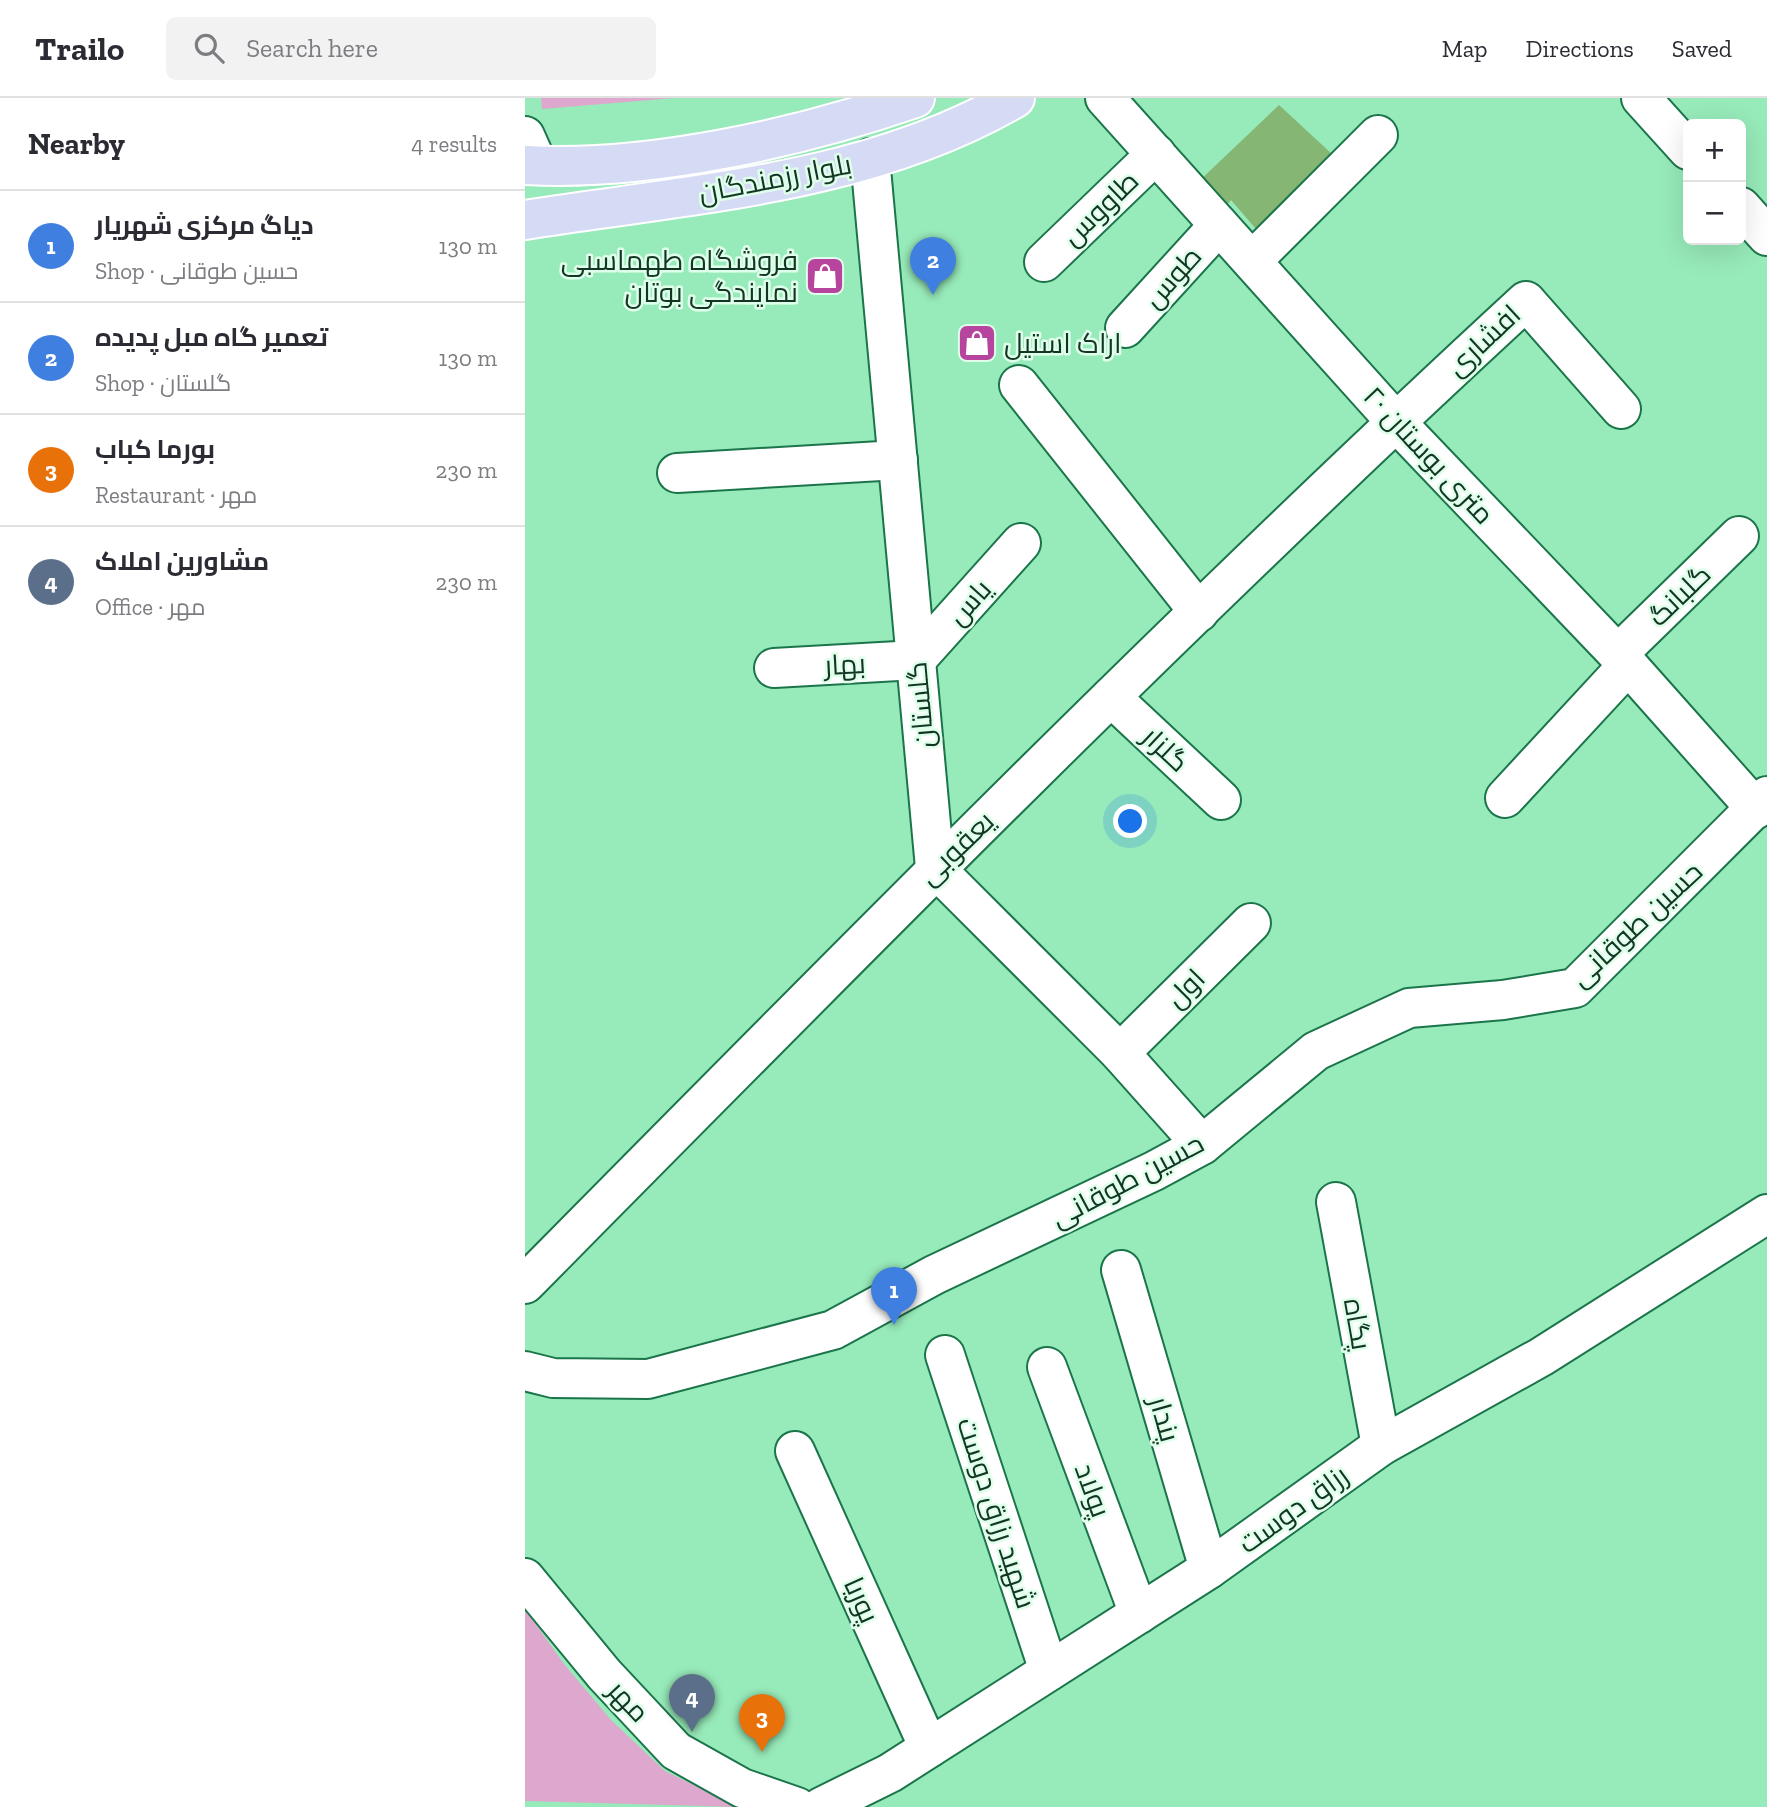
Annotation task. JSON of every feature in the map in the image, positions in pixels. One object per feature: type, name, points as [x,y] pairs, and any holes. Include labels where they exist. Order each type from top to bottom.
[{"type":"main road","name":"بلوار رزمندگان","points":[[529,155],[605,163],[758,143],[850,120],[915,98]]},
{"type":"main road","name":"بلوار رزمندگان","points":[[525,220],[752,186],[870,158],[969,124],[1014,98]]},
{"type":"street","name":"۲۰ متری بوستان","points":[[1105,98],[1395,421],[1762,802]]},
{"type":"street","points":[[1641,98],[1683,144]]},
{"type":"street","points":[[1252,261],[1377,135]]},
{"type":"street","name":"طاووس","points":[[1044,262],[1156,154]]},
{"type":"street","name":"گلستان","points":[[870,158],[935,868]]},
{"type":"street","points":[[1746,213],[1767,236]]},
{"type":"street","name":"طوس","points":[[1125,328],[1219,225]]},
{"type":"street","name":"افشاری","points":[[1395,421],[1526,300],[1621,409]]},
{"type":"street","points":[[1019,385],[1199,612]]},
{"type":"street","name":"یعقوبی","points":[[525,1284],[935,868],[1395,421]]},
{"type":"street","points":[[677,473],[898,460]]},
{"type":"street","name":"گلبانگ","points":[[1505,798],[1623,660],[1739,536]]},
{"type":"street","name":"یاس","points":[[916,660],[1021,543]]},
{"type":"street","name":"بهار","points":[[774,668],[916,660]]},
{"type":"street","name":"گلزار","points":[[1111,697],[1221,800]]},
{"type":"street","name":"حسین طوقانی","points":[[525,1371],[553,1378],[648,1379],[833,1330],[933,1275],[1202,1145],[1316,1051],[1409,1008],[1503,1000],[1575,988],[1762,802]]},
{"type":"street","points":[[935,868],[1119,1053],[1202,1145]]},
{"type":"street","name":"اول","points":[[1119,1053],[1251,923]]},
{"type":"street","name":"پگاه","points":[[1336,1202],[1381,1446]]},
{"type":"street","name":"رزاق دوست","points":[[838,1803],[890,1773],[1209,1569],[1381,1446],[1541,1357],[1767,1214]]},
{"type":"street","name":"پندار","points":[[1121,1270],[1209,1569]]},
{"type":"street","name":"شهید رزاق دوست","points":[[945,1355],[1049,1671]]},
{"type":"street","name":"پولاد","points":[[1047,1367],[1139,1614]]},
{"type":"street","name":"پوریا","points":[[795,1451],[929,1748]]},
{"type":"street","name":"مهر","points":[[525,1578],[604,1674],[676,1751],[742,1788],[797,1807]]},
{"type":"shaded area","points":[[541,98],[674,98],[542,109]]},
{"type":"shaded area","points":[[525,1609],[564,1664],[611,1720],[665,1771],[739,1807],[525,1801]]},
{"type":"building","points":[[1279,105],[1333,155],[1256,229],[1231,200],[1223,210],[1196,184]]},
{"type":"place","name":"فروشگاه طهماسبی نمایندگی بوتان","points":[[825,276]]},
{"type":"place","name":"تعمیر گاه مبل پدیده","points":[[933,295]]},
{"type":"place","name":"اراک استیل","points":[[977,343]]},
{"type":"place","name":"دیاگ مرکزی شهریار","points":[[894,1325]]},
{"type":"place","name":"مشاورین املاک","points":[[692,1732]]},
{"type":"place","name":"بورما کباب","points":[[762,1752]]}]
